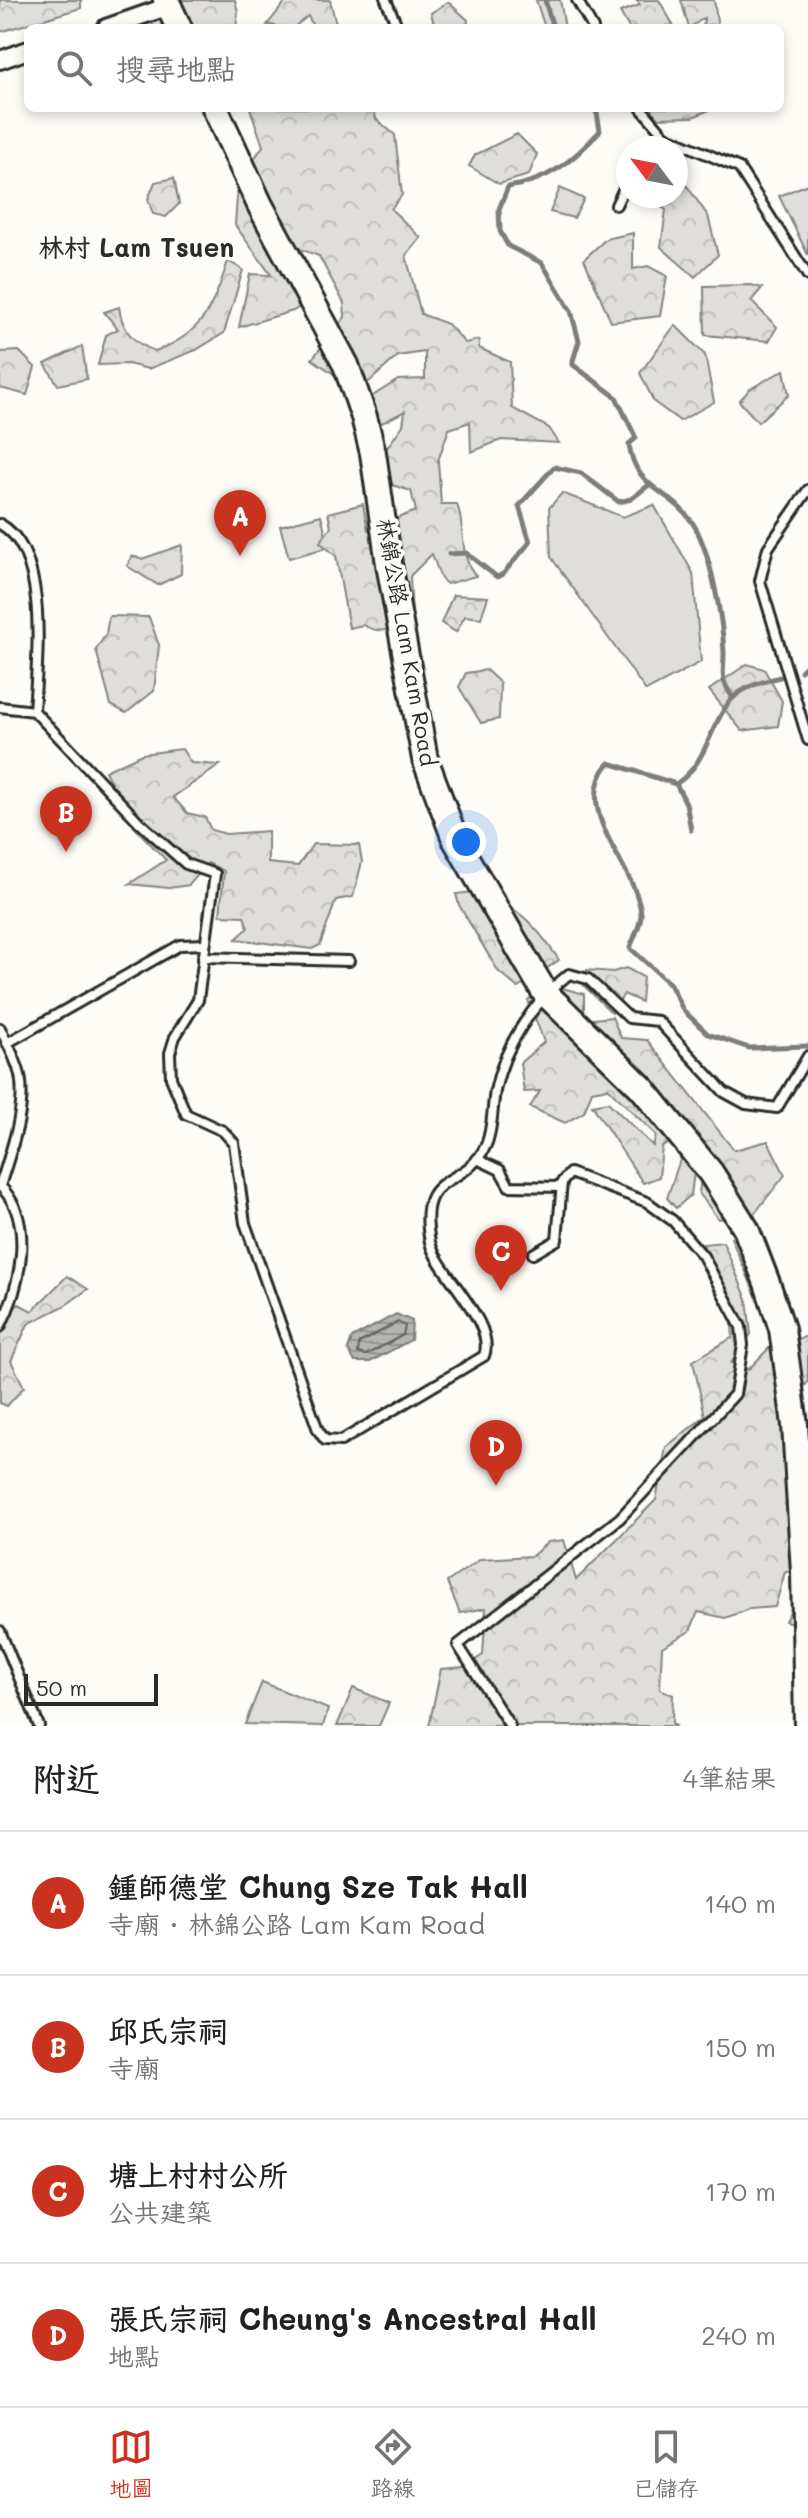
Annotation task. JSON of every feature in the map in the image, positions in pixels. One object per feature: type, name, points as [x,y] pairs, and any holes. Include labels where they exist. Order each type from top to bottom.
[{"type":"main road","name":"林錦公路 Lam Kam Road","points":[[217,112],[260,205],[346,365],[373,453],[389,564],[425,759],[455,839],[545,993],[642,1088],[711,1173],[746,1229],[782,1329],[802,1425],[807,1726]]},
{"type":"street","points":[[121,24],[171,11]]},
{"type":"street","points":[[0,60],[24,51]]},
{"type":"lane","points":[[386,0],[396,24]]},
{"type":"lane","points":[[577,0],[591,24]]},
{"type":"lane","points":[[644,112],[665,136]]},
{"type":"lane","points":[[688,146],[739,168],[808,276]]},
{"type":"lane","points":[[808,490],[768,548],[760,581],[808,740]]},
{"type":"lane","points":[[0,524],[19,539],[34,589],[37,613],[34,711]]},
{"type":"lane","points":[[0,707],[34,711],[140,823],[186,864],[215,874],[198,1000],[175,1037],[170,1053],[171,1078],[186,1114],[223,1131],[234,1143],[248,1234],[280,1316],[318,1430],[325,1440],[336,1442],[349,1437],[484,1356],[486,1346],[476,1319],[460,1288],[435,1256],[430,1241],[429,1200],[433,1190],[477,1159],[488,1141],[504,1060],[545,993],[569,974],[588,979],[629,1018],[658,1021],[724,1092],[746,1104],[777,1108],[807,1060]]},
{"type":"lane","points":[[7,1043],[180,945],[205,944]]},
{"type":"lane","points":[[203,957],[349,961]]},
{"type":"lane","points":[[0,1028],[21,1086],[13,1143],[0,1186],[14,1202],[22,1266],[17,1289],[0,1327]]},
{"type":"lane","points":[[477,1159],[498,1169],[509,1186],[561,1187]]},
{"type":"lane","points":[[510,1726],[458,1645],[620,1518],[690,1447],[735,1394],[743,1345],[737,1317],[703,1256],[667,1216],[647,1202],[575,1173],[566,1175],[561,1187],[557,1240],[533,1254]]},
{"type":"lane","points":[[0,1631],[39,1726]]},
{"type":"green space","points":[[0,0],[81,0],[81,8],[0,32]]},
{"type":"green space","points":[[156,0],[235,0],[238,12],[236,24],[153,24]]},
{"type":"green space","points":[[287,0],[330,0],[336,24],[312,24],[308,16],[298,24],[268,24]]},
{"type":"green space","points":[[536,0],[560,0],[564,24],[544,24]]},
{"type":"green space","points":[[636,0],[659,0],[673,24],[627,24],[620,12],[640,5]]},
{"type":"green space","points":[[681,0],[714,0],[717,24],[703,24],[704,18],[695,24],[688,24]]},
{"type":"green space","points":[[448,2],[468,20],[468,24],[434,24],[431,13]]},
{"type":"green space","points":[[251,112],[375,112],[376,119],[395,135],[402,195],[391,209],[421,238],[406,255],[421,314],[448,324],[465,343],[479,340],[479,348],[510,362],[512,408],[549,428],[559,443],[501,440],[471,452],[470,422],[449,429],[438,461],[441,504],[457,504],[464,550],[476,576],[447,584],[441,579],[432,554],[410,576],[412,617],[388,630],[363,625],[349,628],[336,556],[320,542],[331,527],[328,513],[363,504],[368,530],[416,511],[411,491],[392,485],[384,452],[403,425],[405,411],[374,427],[368,399],[398,380],[425,379],[425,352],[398,356],[351,398],[341,379],[312,359],[345,317],[344,303],[319,256],[295,247],[308,302],[293,311],[239,327],[250,274],[271,275],[235,225],[238,182],[263,146]]},
{"type":"green space","points":[[654,112],[705,112],[693,117],[656,118]]},
{"type":"green space","points":[[517,134],[537,154],[529,175],[499,184],[469,166],[475,155]]},
{"type":"green space","points":[[174,178],[179,204],[166,217],[153,214],[148,199],[155,182]]},
{"type":"green space","points":[[808,184],[808,255],[779,196]]},
{"type":"green space","points":[[688,187],[708,216],[718,255],[695,277],[661,247],[666,210],[663,208],[688,208]]},
{"type":"green space","points":[[560,188],[584,199],[574,218],[550,212]]},
{"type":"green space","points":[[633,233],[633,269],[648,266],[667,276],[660,316],[611,322],[584,259],[606,239]]},
{"type":"green space","points":[[228,261],[243,270],[224,333],[196,350],[148,369],[128,364],[98,365],[106,335],[118,329],[104,312],[119,307],[126,329],[135,340],[155,351],[184,337],[204,317]]},
{"type":"green space","points":[[751,285],[762,288],[751,301],[777,327],[769,341],[705,335],[704,286]]},
{"type":"green space","points":[[675,325],[705,355],[714,402],[680,421],[654,402],[640,373]]},
{"type":"green space","points":[[82,346],[87,379],[58,385],[45,364]]},
{"type":"green space","points":[[19,351],[35,367],[27,395],[0,388],[0,352]]},
{"type":"green space","points":[[784,370],[789,395],[758,422],[739,401],[750,389]]},
{"type":"green space","points":[[562,493],[623,517],[654,505],[693,573],[701,662],[646,691],[551,557],[549,508]]},
{"type":"green space","points":[[321,515],[329,547],[289,558],[280,526]]},
{"type":"green space","points":[[182,545],[181,574],[158,585],[127,566],[132,556],[142,559]]},
{"type":"green space","points":[[453,595],[488,597],[481,618],[465,616],[456,632],[441,623]]},
{"type":"green space","points":[[109,616],[149,617],[159,645],[154,691],[126,713],[111,705],[96,650],[106,634]]},
{"type":"green space","points":[[747,664],[764,669],[782,701],[778,726],[742,731],[709,690]]},
{"type":"green space","points":[[486,670],[500,683],[499,719],[481,723],[459,687],[466,673]]},
{"type":"green space","points":[[182,749],[191,763],[220,765],[173,797],[187,813],[205,817],[211,830],[226,834],[268,831],[268,863],[298,866],[313,844],[359,845],[362,862],[353,897],[336,900],[320,945],[312,949],[236,939],[248,928],[244,916],[220,915],[224,871],[208,863],[189,885],[169,888],[129,884],[166,860],[134,827],[105,771],[142,754]]},
{"type":"green space","points":[[473,892],[502,903],[524,917],[559,960],[518,988],[498,971],[459,905],[456,894]]},
{"type":"green space","points":[[626,968],[643,977],[641,1002],[624,994],[612,1013],[584,986],[587,970],[613,972]]},
{"type":"green space","points":[[548,984],[584,994],[584,1020],[612,1017],[621,1038],[647,1040],[734,1150],[768,1141],[785,1175],[754,1214],[718,1219],[699,1193],[702,1172],[695,1165],[691,1195],[676,1208],[667,1198],[683,1151],[674,1141],[662,1147],[659,1177],[643,1183],[592,1105],[608,1102],[653,1146],[656,1135],[608,1088],[592,1091],[584,1112],[565,1123],[530,1107],[540,1091],[524,1092],[520,1063],[544,1042],[528,1000]]},
{"type":"green space","points":[[740,1230],[765,1238],[788,1300],[764,1314],[731,1238]]},
{"type":"green space","points":[[723,1242],[747,1299],[751,1334],[731,1363],[748,1370],[770,1347],[808,1336],[808,1382],[790,1405],[783,1431],[787,1477],[808,1462],[808,1621],[799,1625],[785,1621],[800,1594],[799,1572],[785,1572],[775,1607],[749,1609],[725,1618],[698,1612],[690,1631],[662,1647],[660,1689],[673,1695],[672,1724],[676,1726],[429,1726],[441,1669],[464,1667],[483,1655],[486,1608],[460,1613],[447,1582],[481,1559],[532,1556],[548,1542],[564,1540],[576,1580],[656,1500],[666,1447],[705,1416],[693,1361],[733,1337],[731,1316],[703,1244]]},
{"type":"green space","points":[[67,1276],[88,1289],[66,1305],[28,1324],[11,1361],[24,1387],[7,1406],[0,1403],[0,1320],[19,1304],[32,1311]]},
{"type":"green space","points":[[262,1682],[328,1709],[323,1726],[245,1724]]},
{"type":"green space","points":[[353,1688],[389,1703],[379,1726],[337,1726]]},
{"type":"water","points":[[396,1314],[412,1321],[411,1340],[370,1362],[355,1362],[348,1350],[352,1338]]},
{"type":"waterway","points":[[545,0],[552,24]]},
{"type":"waterway","points":[[596,112],[600,131],[580,152],[548,175],[508,187],[499,209],[500,231],[508,246],[542,263],[571,311],[579,341],[572,364],[616,397],[636,438],[629,444],[638,471],[683,511],[699,534],[718,604],[724,681],[733,698]]},
{"type":"waterway","points":[[449,554],[466,553],[497,577],[503,574],[530,542],[519,506],[554,467],[581,473],[619,502],[631,499],[649,485]]},
{"type":"waterway","points":[[801,671],[808,664]]},
{"type":"waterway","points":[[780,677],[746,689],[730,701],[695,766],[676,784],[609,763],[599,781],[596,800],[608,838],[637,895],[641,917],[630,948],[670,984],[683,1010],[708,1034],[749,1048],[808,1046]]},
{"type":"waterway","points":[[676,784],[686,803],[691,830]]},
{"type":"place","name":"鍾師德堂 Chung Sze Tak Hall","points":[[240,556]]},
{"type":"place","name":"邱氏宗祠","points":[[66,852]]},
{"type":"place","name":"塘上村村公所","points":[[501,1291]]},
{"type":"place","name":"張氏宗祠 Cheung's Ancestral Hall","points":[[496,1486]]},
{"type":"district","name":"林村 Lam Tsuen","points":[[136,248]]}]
